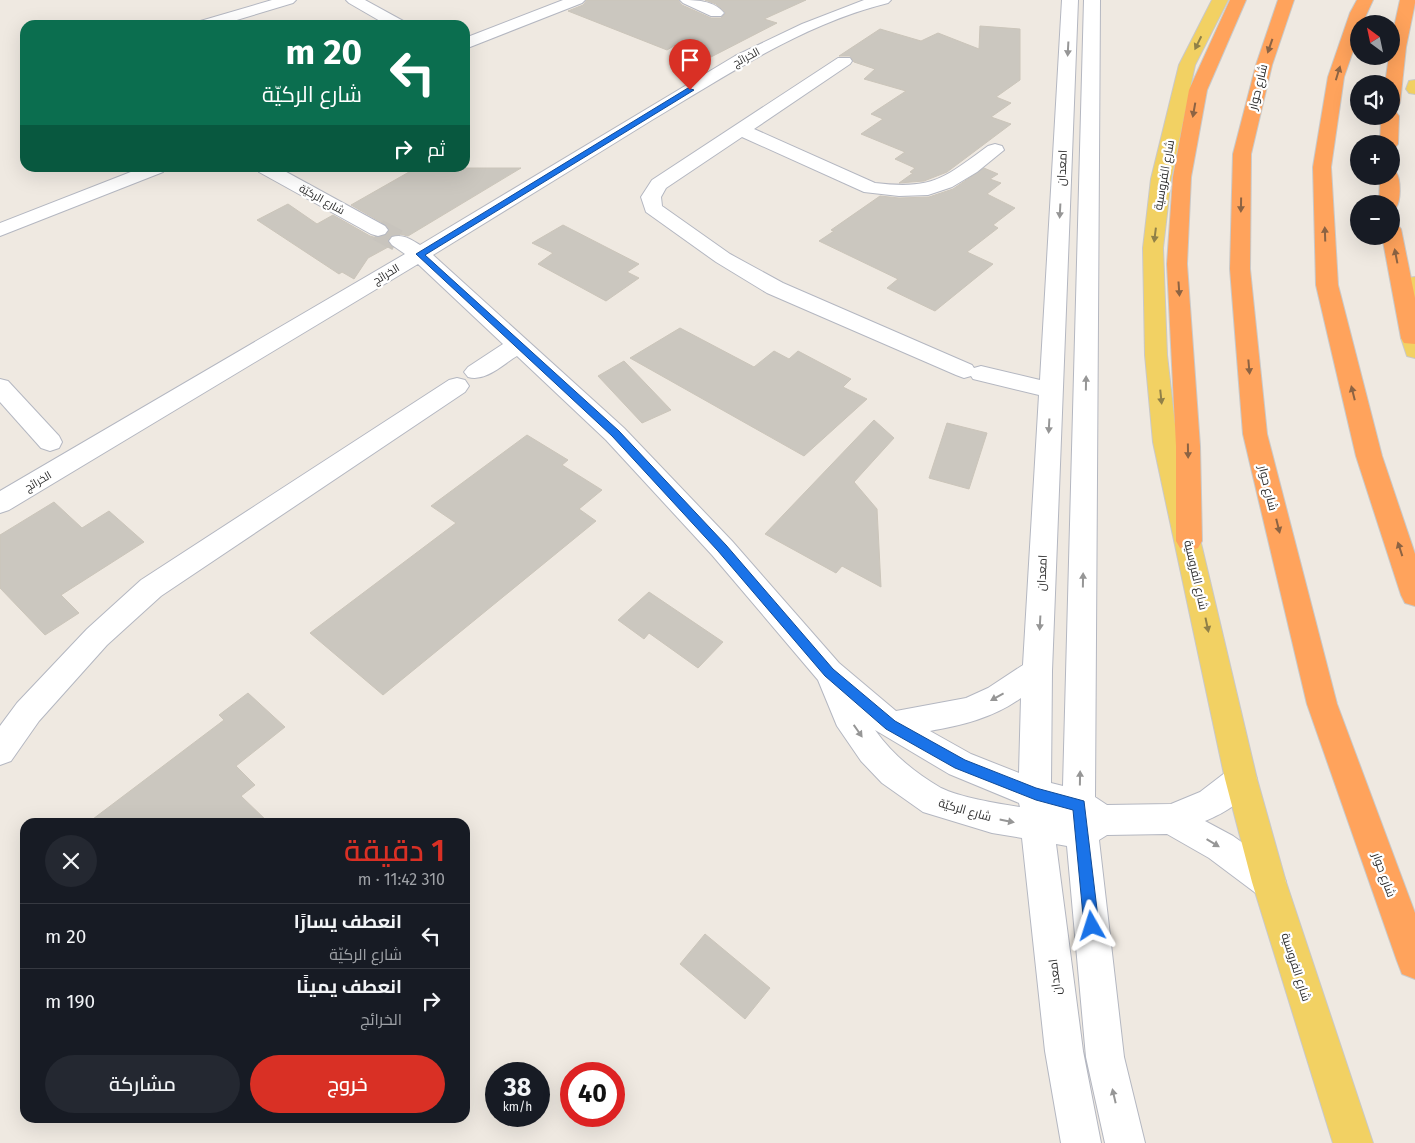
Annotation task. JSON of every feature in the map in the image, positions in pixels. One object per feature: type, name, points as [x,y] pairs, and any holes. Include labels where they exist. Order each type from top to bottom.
[{"type":"highway","points":[[1189,541],[1188,446],[1177,264],[1182,178],[1198,90],[1238,0]]},
{"type":"highway","name":"شارع حوار","points":[[1286,0],[1264,65],[1242,154],[1240,269],[1255,434],[1322,704],[1415,961]]},
{"type":"highway","points":[[1365,0],[1358,13],[1336,77],[1322,167],[1327,285],[1369,456],[1415,595]]},
{"type":"highway","points":[[1394,75],[1398,47],[1408,0]]},
{"type":"highway","points":[[1394,245],[1414,344]]},
{"type":"main road","name":"شارع الفروسية","points":[[1220,0],[1187,65],[1162,179],[1153,248],[1156,355],[1166,442],[1241,779],[1269,882],[1353,1143]]},
{"type":"main road","points":[[1414,344],[1415,283]]},
{"type":"street","points":[[219,20],[288,0]]},
{"type":"street","points":[[354,0],[390,20]]},
{"type":"street","points":[[470,42],[577,0]]},
{"type":"street","points":[[688,0],[716,13]]},
{"type":"street","name":"الخرائج","points":[[0,503],[420,254],[741,59],[850,10],[883,0]]},
{"type":"street","name":"امعدان","points":[[1070,0],[1038,671],[1036,794],[1037,827],[1064,1051],[1081,1143]]},
{"type":"street","points":[[1092,0],[1088,819],[1105,1057],[1125,1143]]},
{"type":"street","points":[[844,60],[659,184],[651,197],[653,208],[723,258],[775,288],[973,372],[1051,390]]},
{"type":"street","points":[[740,129],[872,188],[904,192],[946,183],[994,150]]},
{"type":"street","points":[[0,230],[146,172]]},
{"type":"street","name":"شارع الركيّة","points":[[273,172],[420,254],[615,434],[722,548],[829,672],[891,725],[960,764],[1036,794],[1088,819]]},
{"type":"street","points":[[0,751],[28,712],[97,637],[151,588],[517,345]]},
{"type":"street","points":[[0,387],[50,442]]},
{"type":"street","points":[[891,725],[970,710],[999,696],[1038,671]]},
{"type":"street","name":"شارع الركيّة","points":[[829,672],[848,717],[872,751],[893,773],[913,788],[934,801],[951,808],[1037,827],[1088,819],[1171,819],[1211,803],[1241,779]]},
{"type":"street","points":[[1171,819],[1221,847],[1269,882]]},
{"type":"building","points":[[587,0],[678,0],[682,5],[711,18],[721,18],[726,13],[716,4],[705,0],[806,0],[764,19],[777,23],[711,57],[677,44],[667,50],[568,11],[583,5]]},
{"type":"building","points":[[980,26],[1020,29],[1020,80],[996,97],[1011,103],[991,117],[1011,124],[947,172],[924,181],[899,183],[913,173],[910,172],[915,168],[895,159],[905,152],[861,134],[883,119],[871,114],[906,91],[864,79],[875,69],[854,62],[850,56],[839,56],[880,29],[921,41],[938,33],[979,49]]},
{"type":"building","points":[[470,168],[521,168],[408,236],[400,234],[390,236],[387,241],[390,246],[368,258],[354,279],[342,272],[339,274],[257,220],[288,204],[317,224],[333,215],[370,236],[377,238],[386,236],[390,230],[386,225],[351,205],[409,172],[470,172]]},
{"type":"building","points":[[984,168],[998,174],[990,179],[1001,183],[987,194],[1015,208],[993,225],[998,228],[967,252],[993,264],[935,311],[887,288],[898,279],[819,241],[834,231],[831,230],[880,196],[899,198],[929,197],[953,189]]},
{"type":"building","points":[[563,225],[639,264],[627,272],[639,278],[606,301],[538,264],[553,253],[532,243]]},
{"type":"building","points":[[680,328],[754,367],[774,351],[789,359],[798,351],[851,379],[843,387],[867,399],[804,456],[630,358]]},
{"type":"building","points":[[624,361],[671,410],[642,423],[598,376]]},
{"type":"building","points":[[874,420],[894,438],[854,482],[877,509],[881,587],[842,566],[836,573],[765,534]]},
{"type":"building","points":[[947,423],[987,433],[969,489],[929,478]]},
{"type":"building","points":[[527,435],[568,460],[562,465],[602,490],[579,509],[596,521],[383,695],[310,633],[456,523],[431,506]]},
{"type":"building","points":[[54,502],[82,528],[109,511],[144,542],[61,595],[79,613],[45,635],[0,588],[0,535]]},
{"type":"building","points":[[649,592],[723,642],[698,668],[649,633],[644,639],[618,620]]},
{"type":"building","points":[[248,693],[285,727],[236,766],[255,785],[241,796],[264,818],[94,818],[224,720],[219,715]]},
{"type":"building","points":[[705,934],[770,988],[745,1019],[680,964]]},
{"type":"tunnel","points":[[378,230],[399,241]]},
{"type":"route","points":[[690,90],[420,254],[615,434],[722,548],[829,672],[891,725],[960,764],[1036,794],[1079,805],[1092,926]]}]
